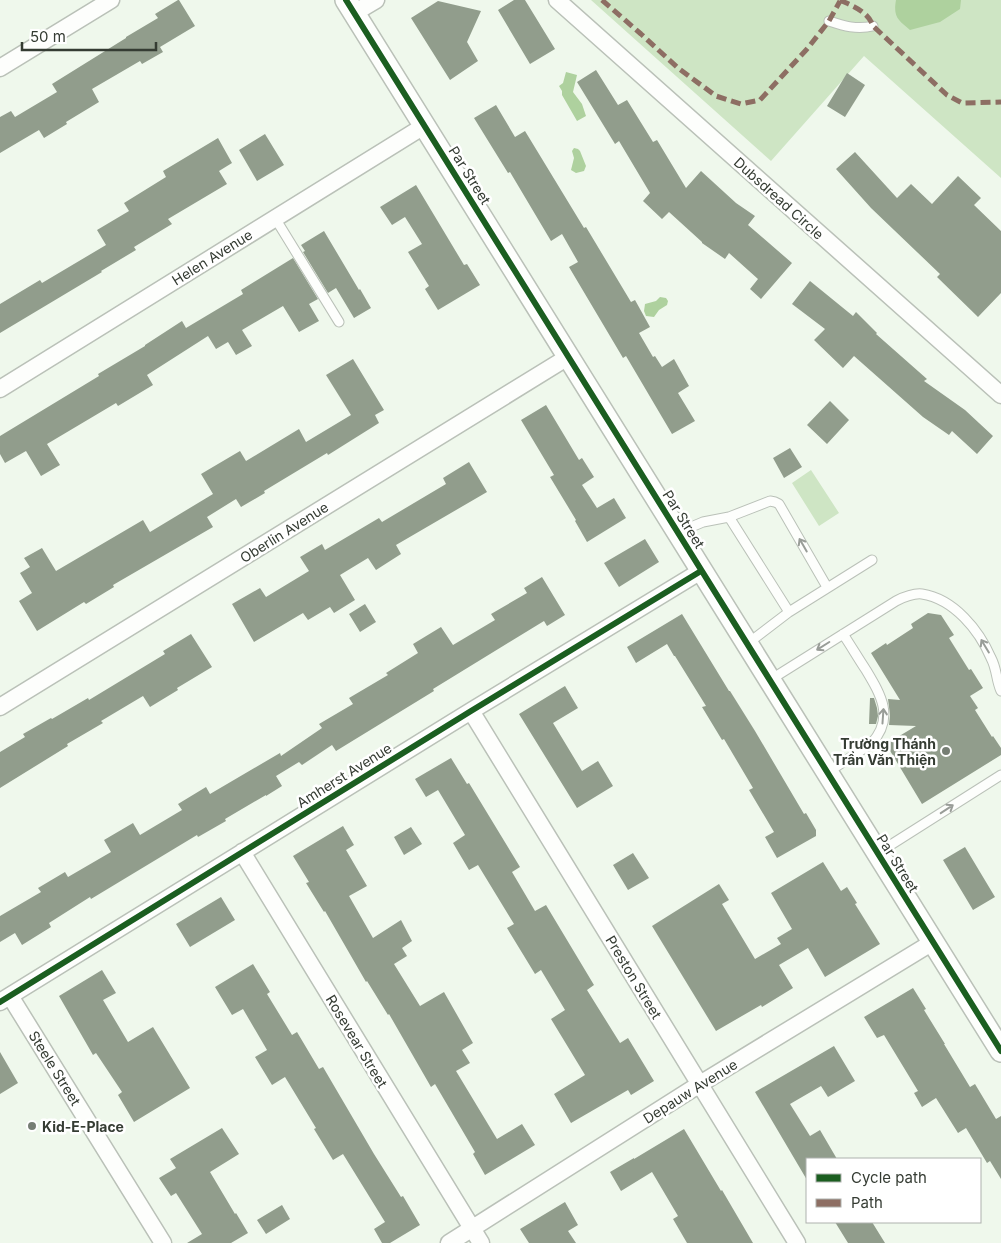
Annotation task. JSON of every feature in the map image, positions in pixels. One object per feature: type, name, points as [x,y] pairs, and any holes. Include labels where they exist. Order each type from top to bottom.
[{"type":"street","points":[[0,68],[110,0]]},
{"type":"street","points":[[350,7],[376,0]]},
{"type":"street","name":"Dubsdread Circle","points":[[557,0],[1001,395]]},
{"type":"street","name":"Par Street","points":[[350,7],[933,942],[995,1030],[1001,1051]]},
{"type":"street","name":"Helen Avenue","points":[[0,389],[424,126]]},
{"type":"street","name":"Oberlin Avenue","points":[[0,707],[568,357]]},
{"type":"street","name":"Amherst Avenue","points":[[5,999],[701,571]]},
{"type":"street","name":"Preston Street","points":[[471,711],[797,1243]]},
{"type":"street","name":"Rosevear Street","points":[[242,852],[476,1236]]},
{"type":"street","name":"Depauw Avenue","points":[[449,1243],[476,1236],[700,1084],[933,942]]},
{"type":"street","name":"Steele Street","points":[[5,999],[163,1243]]},
{"type":"lane","points":[[829,21],[847,27],[866,28],[873,26]]},
{"type":"lane","points":[[275,218],[339,322]]},
{"type":"lane","points":[[677,533],[703,522],[728,516],[770,501],[775,502],[779,504],[827,587]]},
{"type":"lane","points":[[728,516],[789,612]]},
{"type":"lane","points":[[747,645],[789,612],[872,560]]},
{"type":"lane","points":[[770,680],[896,600],[904,596],[922,594],[936,598],[960,613],[983,642],[995,668],[1001,692]]},
{"type":"lane","points":[[827,772],[871,744],[877,738],[881,731],[884,715],[884,705],[878,690],[843,634]]},
{"type":"lane","points":[[878,854],[1001,775]]},
{"type":"shaded area","points":[[591,0],[1001,0],[1001,178],[864,56],[771,161]]},
{"type":"shaded area","points":[[896,0],[961,0],[960,9],[940,22],[910,30],[897,18],[895,10]]},
{"type":"shaded area","points":[[566,72],[577,75],[573,92],[582,104],[586,116],[577,121],[559,86],[563,83]]},
{"type":"shaded area","points":[[574,148],[580,151],[586,166],[584,171],[576,173],[571,170],[574,158],[572,151]]},
{"type":"shaded area","points":[[660,297],[666,298],[668,301],[667,305],[659,310],[654,317],[646,316],[644,311],[645,304],[656,301]]},
{"type":"shaded area","points":[[811,470],[839,513],[819,526],[792,483]]},
{"type":"building","points":[[178,0],[195,26],[160,47],[163,52],[142,64],[140,61],[92,89],[99,102],[66,122],[67,124],[44,138],[39,130],[0,153],[0,117],[11,111],[15,117],[57,92],[52,84],[158,18],[155,14]]},
{"type":"building","points":[[514,0],[525,0],[555,49],[530,64],[498,10]]},
{"type":"building","points":[[438,1],[481,11],[467,42],[478,61],[450,80],[411,18]]},
{"type":"building","points":[[596,70],[618,105],[627,100],[653,142],[657,140],[686,188],[701,171],[736,203],[755,216],[748,225],[792,263],[761,299],[750,289],[758,279],[729,253],[725,259],[702,243],[669,212],[662,219],[643,201],[650,193],[619,141],[615,144],[577,82]]},
{"type":"building","points":[[847,73],[865,85],[845,117],[827,106]]},
{"type":"building","points":[[496,105],[515,137],[525,131],[631,302],[635,300],[650,327],[639,333],[653,357],[655,356],[662,367],[674,359],[689,386],[678,393],[695,421],[672,434],[626,356],[623,358],[569,267],[578,262],[562,234],[551,241],[510,172],[508,173],[474,118]]},
{"type":"building","points":[[265,134],[284,165],[257,181],[239,150]]},
{"type":"building","points":[[218,138],[232,163],[219,171],[227,184],[168,219],[172,224],[134,247],[136,250],[0,333],[0,304],[40,280],[42,283],[106,245],[97,230],[129,211],[124,203],[166,177],[163,171]]},
{"type":"building","points":[[855,152],[897,198],[911,184],[932,204],[958,176],[981,198],[974,205],[1001,231],[1001,293],[978,317],[937,277],[940,274],[871,208],[836,169]]},
{"type":"building","points":[[416,185],[464,265],[467,264],[480,285],[438,310],[425,289],[429,286],[408,252],[422,244],[405,217],[392,225],[380,207]]},
{"type":"building","points":[[324,231],[371,308],[354,318],[336,288],[328,293],[303,252],[305,251],[301,245]]},
{"type":"building","points":[[293,258],[318,299],[309,304],[319,321],[299,332],[283,306],[242,330],[252,346],[236,355],[228,342],[216,349],[208,336],[147,375],[153,385],[118,406],[116,403],[47,444],[60,465],[41,476],[26,451],[5,463],[0,454],[0,436],[99,376],[98,374],[182,321],[186,328],[243,294],[241,290]]},
{"type":"building","points":[[810,281],[853,316],[856,312],[876,334],[927,379],[924,381],[965,410],[993,436],[977,454],[952,431],[949,435],[923,417],[854,356],[843,368],[814,340],[825,329],[792,304]]},
{"type":"building","points":[[353,359],[384,410],[375,415],[379,423],[328,455],[327,453],[264,491],[265,493],[241,507],[236,499],[207,517],[213,527],[113,585],[114,587],[86,604],[84,602],[37,631],[19,601],[32,593],[20,573],[30,567],[24,558],[42,548],[56,571],[143,520],[150,532],[213,494],[201,474],[240,451],[246,461],[299,429],[306,442],[351,415],[326,375]]},
{"type":"building","points":[[830,401],[849,420],[827,444],[807,425]]},
{"type":"building","points":[[546,405],[579,460],[582,458],[594,477],[582,485],[597,508],[614,498],[626,518],[587,542],[550,477],[554,475],[521,420]]},
{"type":"building","points":[[790,448],[802,467],[784,478],[773,458]]},
{"type":"building","points":[[469,462],[487,492],[396,545],[401,554],[376,570],[368,558],[340,575],[355,600],[334,613],[330,607],[308,620],[303,613],[254,642],[232,604],[260,588],[266,597],[309,571],[300,557],[322,544],[325,550],[379,518],[382,522],[446,484],[443,478]]},
{"type":"building","points":[[645,539],[659,562],[619,587],[604,563]]},
{"type":"building","points":[[542,577],[565,615],[547,626],[544,621],[336,751],[332,745],[302,765],[299,762],[276,776],[282,786],[225,819],[226,821],[198,837],[197,835],[91,899],[90,897],[49,923],[51,927],[22,945],[15,933],[0,942],[0,916],[41,892],[38,888],[65,872],[68,877],[111,852],[104,840],[133,823],[140,835],[182,810],[178,804],[206,787],[210,794],[280,753],[281,756],[322,728],[319,724],[353,704],[349,698],[388,675],[386,673],[418,653],[413,644],[441,627],[453,645],[495,620],[491,614],[527,593],[524,588]]},
{"type":"building","points":[[365,604],[376,622],[360,632],[349,614]]},
{"type":"building","points":[[928,613],[941,615],[954,635],[949,638],[983,688],[970,696],[978,708],[975,710],[1001,748],[1001,755],[922,804],[886,744],[916,726],[889,725],[888,699],[900,700],[871,653],[913,628],[911,624]]},
{"type":"building","points":[[682,614],[804,814],[806,813],[816,830],[816,836],[777,858],[765,837],[774,832],[749,790],[753,788],[724,739],[722,740],[702,707],[706,706],[667,644],[636,663],[627,647]]},
{"type":"building","points":[[191,634],[212,667],[150,707],[143,696],[101,721],[103,723],[0,788],[0,752],[25,737],[23,734],[88,698],[89,700],[165,654],[163,651]]},
{"type":"building","points":[[565,686],[578,708],[553,723],[582,771],[598,761],[613,786],[577,808],[519,714]]},
{"type":"building","points":[[870,698],[874,698],[877,708],[876,724],[869,724]]},
{"type":"building","points":[[451,758],[467,784],[469,783],[520,867],[512,872],[535,911],[546,905],[594,985],[587,990],[620,1043],[628,1038],[654,1081],[631,1095],[628,1090],[571,1123],[554,1094],[585,1075],[551,1019],[565,1010],[541,970],[535,974],[507,928],[514,924],[478,865],[469,870],[453,843],[465,835],[438,790],[426,797],[415,779]]},
{"type":"building","points":[[343,826],[354,845],[346,850],[367,886],[349,896],[373,938],[401,920],[412,941],[402,948],[407,956],[394,964],[420,1006],[444,992],[473,1043],[462,1050],[470,1063],[456,1071],[497,1139],[522,1124],[535,1145],[485,1175],[473,1154],[475,1152],[435,1084],[431,1087],[389,1014],[366,982],[325,911],[306,883],[309,882],[293,856]]},
{"type":"building","points":[[411,827],[422,844],[404,855],[394,837]]},
{"type":"building","points":[[965,847],[995,897],[973,910],[943,860]]},
{"type":"building","points":[[633,853],[649,878],[628,890],[613,865]]},
{"type":"building","points":[[823,862],[841,891],[847,887],[857,903],[855,904],[880,944],[825,977],[808,948],[779,965],[793,988],[716,1031],[652,926],[719,884],[729,900],[722,904],[755,959],[781,944],[777,938],[792,929],[771,893]]},
{"type":"building","points":[[221,897],[235,920],[190,947],[176,924]]},
{"type":"building","points":[[253,964],[270,992],[267,994],[292,1035],[297,1032],[319,1069],[323,1067],[374,1154],[401,1197],[403,1196],[420,1225],[390,1243],[382,1243],[374,1229],[385,1222],[343,1154],[333,1160],[285,1077],[272,1085],[255,1057],[267,1050],[243,1009],[232,1015],[215,987]]},
{"type":"building","points":[[102,970],[116,993],[103,1000],[128,1042],[153,1027],[190,1088],[134,1122],[118,1095],[122,1092],[96,1053],[93,1055],[59,996]]},
{"type":"building","points":[[913,988],[970,1087],[975,1084],[996,1119],[1001,1116],[1001,1179],[990,1161],[987,1163],[966,1128],[958,1133],[936,1098],[922,1107],[914,1093],[918,1091],[884,1035],[877,1038],[864,1017]]},
{"type":"building","points":[[834,1046],[855,1081],[828,1097],[821,1086],[790,1104],[810,1136],[820,1130],[836,1158],[806,1158],[806,1178],[755,1092]]},
{"type":"building","points":[[0,1052],[18,1083],[0,1094]]},
{"type":"building","points":[[222,1128],[239,1154],[210,1172],[248,1233],[231,1243],[187,1243],[202,1234],[176,1193],[171,1196],[159,1178],[176,1168],[170,1159]]},
{"type":"building","points":[[684,1129],[753,1243],[687,1243],[673,1219],[678,1216],[652,1172],[621,1191],[610,1172]]},
{"type":"building","points":[[565,1202],[578,1225],[568,1231],[576,1243],[529,1243],[520,1229]]},
{"type":"building","points":[[282,1205],[290,1219],[266,1234],[257,1220]]},
{"type":"building","points":[[836,1223],[873,1223],[885,1243],[848,1243]]},
{"type":"marked path","points":[[602,0],[678,68],[716,96],[741,104],[760,100],[807,49],[829,21],[840,1]]},
{"type":"marked path","points":[[840,0],[864,13],[873,26],[947,95],[962,103],[1001,102]]},
{"type":"cycle path","points":[[346,0],[1001,1051]]},
{"type":"cycle path","points":[[0,1002],[701,571]]},
{"type":"place","name":"Trường Thánh Trần Văn Thiện","points":[[946,751]]},
{"type":"place","name":"Kid-E-Place","points":[[32,1126]]}]
